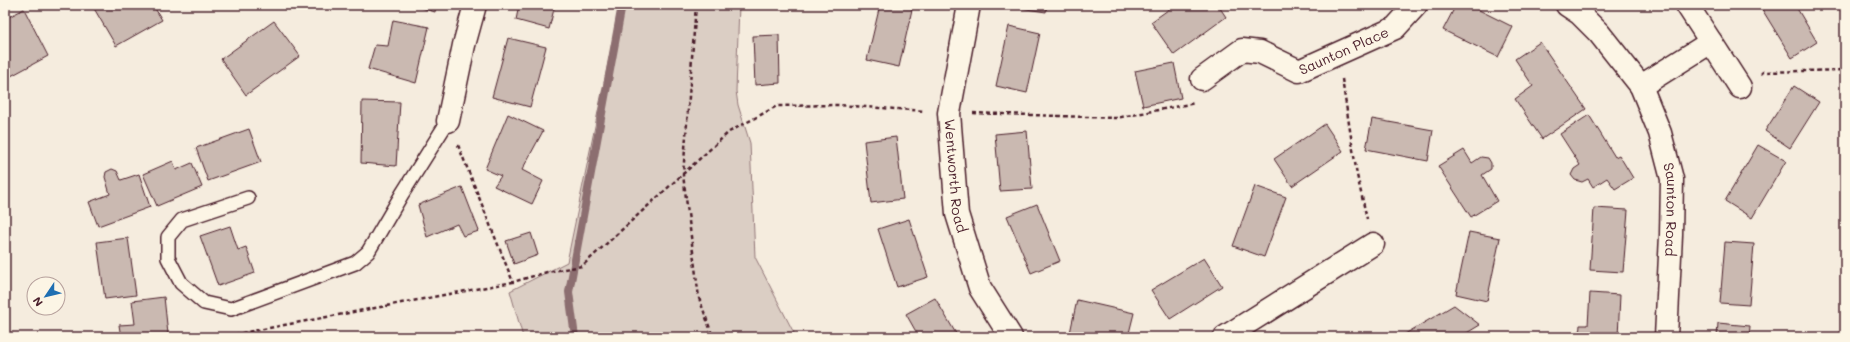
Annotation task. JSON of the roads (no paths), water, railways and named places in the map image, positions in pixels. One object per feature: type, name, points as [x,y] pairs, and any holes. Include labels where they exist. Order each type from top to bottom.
[{"type":"street","points":[[448,121],[464,45],[475,5]]},
{"type":"street","name":"Wentworth Road","points":[[969,5],[949,113],[957,214],[980,288],[1011,337]]},
{"type":"street","name":"Saunton Place","points":[[1202,79],[1242,50],[1260,52],[1299,70],[1394,28],[1416,5]]},
{"type":"street","name":"Saunton Road","points":[[1567,5],[1579,13],[1599,33],[1641,86],[1660,133],[1672,179],[1666,337]]},
{"type":"street","points":[[1687,5],[1740,87]]},
{"type":"street","points":[[1641,86],[1711,42]]},
{"type":"street","points":[[1225,337],[1373,244]]},
{"type":"lane","points":[[248,198],[182,220],[168,237],[168,258],[181,283],[204,303],[231,309],[355,263],[368,252],[402,194],[448,121]]},
{"type":"waterway","points":[[575,337],[569,292],[622,5]]}]
